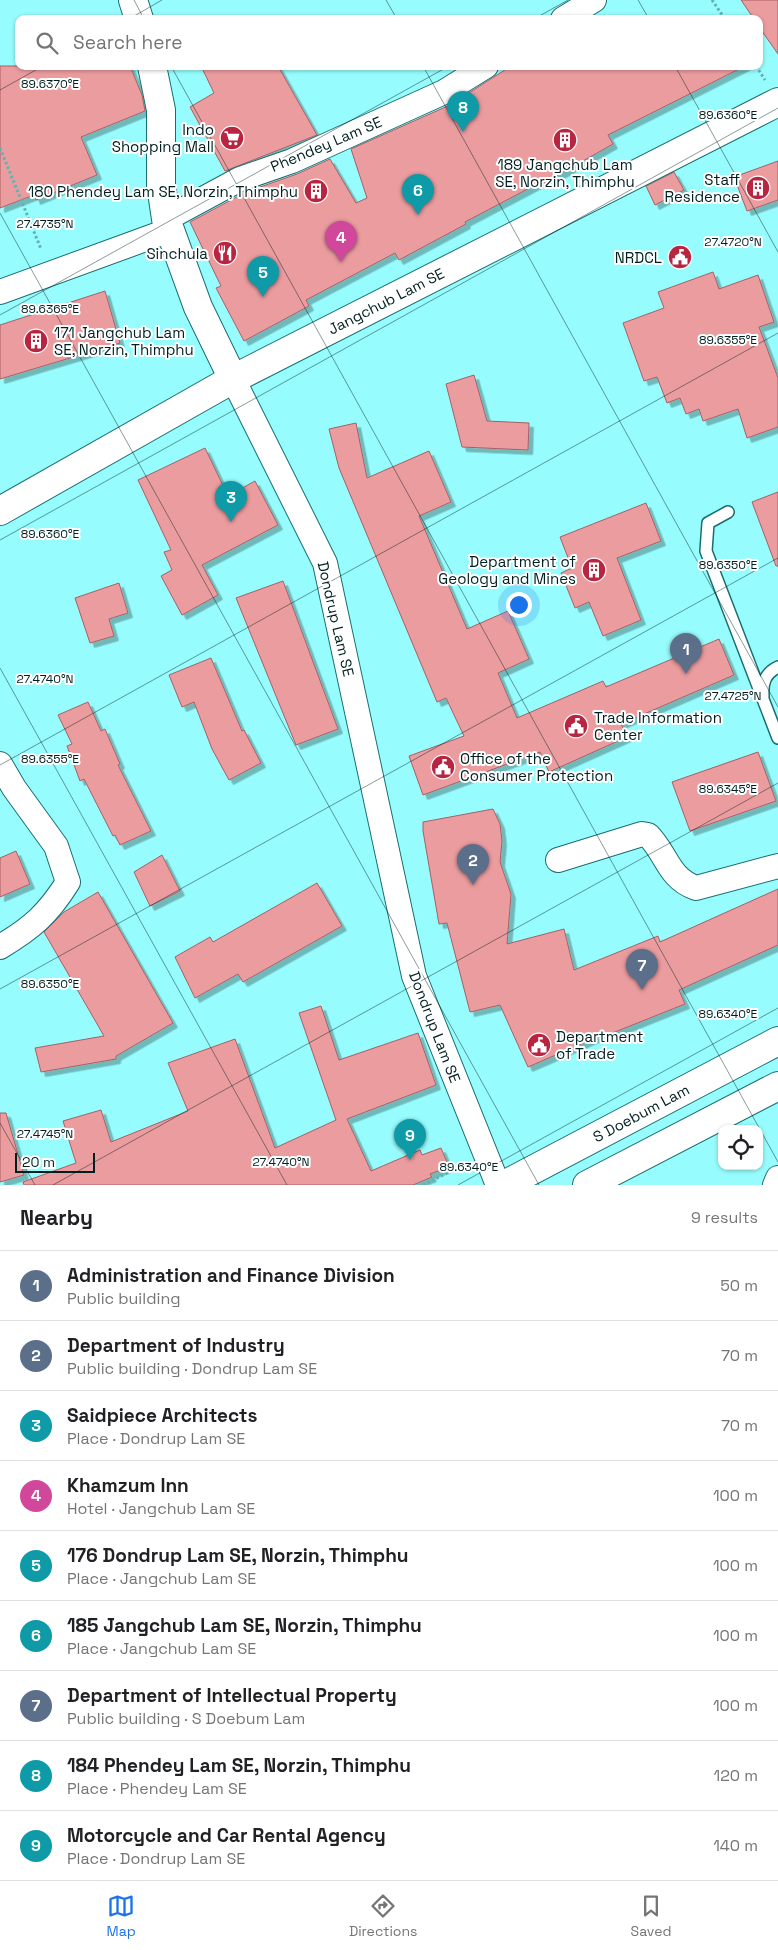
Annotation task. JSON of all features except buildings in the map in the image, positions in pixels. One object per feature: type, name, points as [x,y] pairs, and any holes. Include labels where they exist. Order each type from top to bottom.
[{"type":"main road","points":[[133,0],[138,15]]},
{"type":"main road","name":"Dondrup Lam SE","points":[[153,70],[161,110],[162,185],[168,224],[198,307],[233,379]]},
{"type":"main road","name":"Jangchub Lam SE","points":[[0,511],[233,379],[778,102]]},
{"type":"main road","name":"S Doebum Lam","points":[[504,1185],[778,1041]]},
{"type":"main road","points":[[587,1185],[778,1086]]},
{"type":"street","points":[[570,15],[594,0]]},
{"type":"street","name":"Phendey Lam SE","points":[[0,292],[51,273],[168,224],[240,179],[292,161],[444,92],[480,70]]},
{"type":"street","name":"Dondrup Lam SE","points":[[233,379],[325,563],[414,976],[483,1152],[498,1185]]},
{"type":"street","points":[[0,764],[14,788],[56,846],[68,882],[53,906],[23,934],[0,947]]},
{"type":"street","points":[[558,860],[642,834],[648,835],[656,843],[670,870],[682,884],[696,888],[778,866]]},
{"type":"street","points":[[775,1185],[778,1178]]},
{"type":"lane","points":[[728,512],[708,523],[706,551],[778,738]]},
{"type":"lane","points":[[763,700],[762,686],[766,676],[778,667]]},
{"type":"path","points":[[712,0],[721,15]]},
{"type":"path","points":[[0,148],[51,273]]},
{"type":"path","points":[[423,1185],[461,1166],[483,1152]]},
{"type":"place","name":"184 Phendey Lam SE, Norzin, Thimphu","points":[[463,132]]},
{"type":"place","name":"Indo Shopping Mall","points":[[232,138]]},
{"type":"place","name":"189 Jangchub Lam SE, Norzin, Thimphu","points":[[565,140]]},
{"type":"place","name":"Staff Residence","points":[[758,188]]},
{"type":"place","name":"180 Phendey Lam SE, Norzin, Thimphu","points":[[316,191]]},
{"type":"place","name":"185 Jangchub Lam SE, Norzin, Thimphu","points":[[418,215]]},
{"type":"place","name":"Sinchula","points":[[225,253]]},
{"type":"place","name":"NRDCL","points":[[680,257]]},
{"type":"place","name":"Khamzum Inn","points":[[341,262]]},
{"type":"place","name":"176 Dondrup Lam SE, Norzin, Thimphu","points":[[263,297]]},
{"type":"place","name":"171 Jangchub Lam SE, Norzin, Thimphu","points":[[36,341]]},
{"type":"place","name":"Saidpiece Architects","points":[[231,522]]},
{"type":"place","name":"Department of Geology and Mines","points":[[594,570]]},
{"type":"place","name":"Administration and Finance Division","points":[[686,674]]},
{"type":"place","name":"Trade Information Center","points":[[576,726]]},
{"type":"place","name":"Office of the Consumer Protection","points":[[443,767]]},
{"type":"place","name":"Department of Industry","points":[[473,885]]},
{"type":"place","name":"Department of Intellectual Property","points":[[642,990]]},
{"type":"place","name":"Department of Trade","points":[[539,1045]]},
{"type":"place","name":"Motorcycle and Car Rental Agency","points":[[410,1160]]}]
